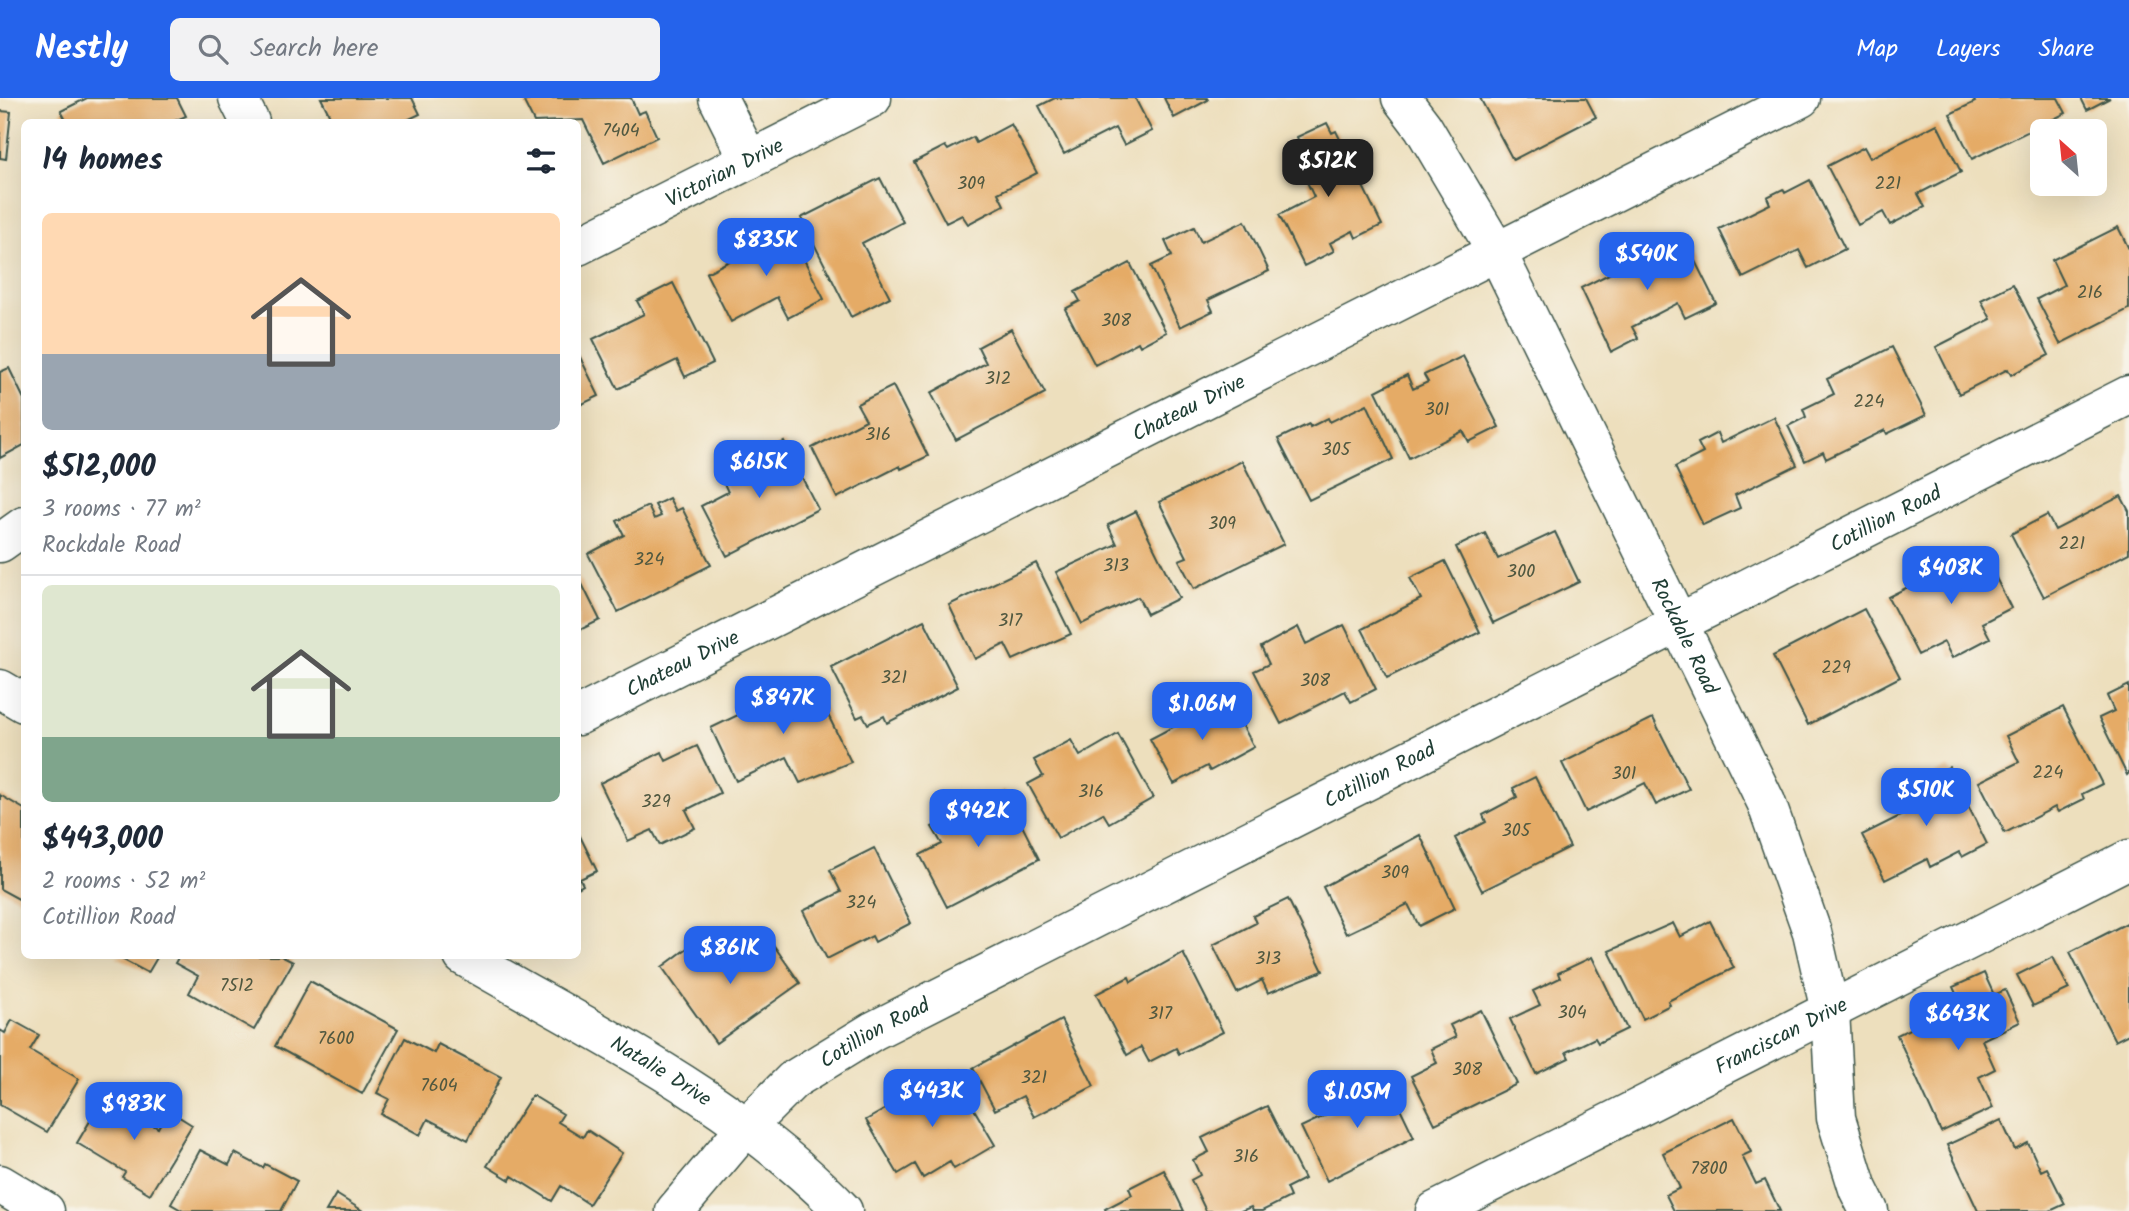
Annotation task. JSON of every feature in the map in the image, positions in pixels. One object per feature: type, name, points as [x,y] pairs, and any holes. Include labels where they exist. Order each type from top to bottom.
[{"type":"street","points":[[238,98],[248,119]]},
{"type":"street","points":[[718,98],[749,160]]},
{"type":"street","name":"Victorian Drive","points":[[581,244],[873,98]]},
{"type":"street","name":"Rockdale Road","points":[[1401,98],[1423,127],[1497,252],[1766,802],[1812,932],[1830,1011],[1836,1118],[1858,1189],[1869,1211]]},
{"type":"street","name":"Chateau Drive","points":[[581,714],[1801,98]]},
{"type":"street","name":"Cotillion Road","points":[[675,1211],[746,1127],[793,1080],[873,1031],[2129,396]]},
{"type":"street","points":[[0,543],[21,528]]},
{"type":"street","points":[[0,689],[21,701]]},
{"type":"street","name":"Franciscan Drive","points":[[1435,1211],[2129,859]]},
{"type":"street","name":"Natalie Drive","points":[[468,959],[675,1080],[746,1127],[819,1185],[843,1211]]},
{"type":"street","points":[[0,1184],[46,1211]]},
{"type":"building","points":[[87,98],[177,98],[186,116],[179,119],[65,119],[61,111]]},
{"type":"building","points":[[321,98],[412,98],[420,114],[409,119],[332,119]]},
{"type":"building","points":[[532,98],[631,98],[638,114],[645,111],[657,137],[604,163],[583,120],[532,119],[524,102]]},
{"type":"building","points":[[1055,98],[1135,98],[1152,131],[1124,145],[1115,128],[1064,154],[1039,106]]},
{"type":"building","points":[[1164,98],[1207,98],[1208,100],[1174,118]]},
{"type":"building","points":[[1480,98],[1586,98],[1596,117],[1513,160]]},
{"type":"building","points":[[1973,98],[2058,98],[2066,113],[2054,119],[2030,119],[2030,131],[1972,159],[1950,114],[1975,102]]},
{"type":"building","points":[[2081,98],[2110,98],[2087,110]]},
{"type":"building","points":[[0,111],[11,112],[6,159],[0,158]]},
{"type":"building","points":[[1327,123],[1332,133],[1336,131],[1382,225],[1356,238],[1353,231],[1330,243],[1334,251],[1304,266],[1279,215],[1314,197],[1307,182],[1313,178],[1297,137]]},
{"type":"building","points":[[1011,124],[1037,173],[998,193],[1004,205],[968,224],[962,215],[946,223],[914,162],[945,146],[948,150],[973,137],[976,143]]},
{"type":"building","points":[[1937,124],[1961,172],[1918,194],[1925,207],[1890,225],[1883,212],[1858,225],[1827,166],[1864,147],[1870,158]]},
{"type":"building","points":[[880,178],[903,222],[862,243],[890,297],[851,317],[801,218]]},
{"type":"building","points":[[1810,180],[1845,249],[1808,268],[1799,250],[1743,278],[1719,229],[1770,204],[1767,197],[1783,189],[1785,193]]},
{"type":"building","points":[[1245,221],[1269,271],[1208,300],[1213,311],[1180,327],[1151,266],[1172,256],[1165,241],[1194,227],[1201,242]]},
{"type":"building","points":[[787,226],[824,299],[788,318],[777,297],[731,322],[706,273],[751,250],[749,246]]},
{"type":"building","points":[[2118,227],[2129,249],[2129,309],[2060,344],[2037,299],[2064,285],[2052,260]]},
{"type":"building","points":[[1683,237],[1716,303],[1685,318],[1678,303],[1632,327],[1638,338],[1611,352],[1581,288]]},
{"type":"building","points":[[1130,263],[1166,332],[1140,346],[1138,342],[1095,365],[1065,309],[1080,301],[1075,292]]},
{"type":"building","points":[[673,283],[713,363],[685,377],[677,360],[618,389],[593,339],[644,314],[637,301]]},
{"type":"building","points":[[2013,284],[2049,355],[2011,375],[2008,369],[1959,394],[1936,347],[1991,319],[1981,300]]},
{"type":"building","points":[[1011,329],[1045,393],[956,440],[931,393],[986,363],[978,347]]},
{"type":"building","points":[[1892,347],[1926,415],[1887,434],[1885,430],[1826,459],[1823,452],[1805,461],[1788,426],[1806,417],[1803,409],[1834,394],[1827,379]]},
{"type":"building","points":[[1463,356],[1499,427],[1469,442],[1463,431],[1409,458],[1376,391],[1407,375],[1413,389],[1428,382],[1424,375]]},
{"type":"building","points":[[581,359],[599,396],[581,405]]},
{"type":"building","points":[[9,368],[21,393],[21,447],[0,458],[0,372]]},
{"type":"building","points":[[893,386],[928,456],[901,469],[900,466],[837,498],[812,448],[866,420],[857,404]]},
{"type":"building","points":[[1367,404],[1393,459],[1309,500],[1278,439],[1309,424],[1310,427],[1328,418],[1330,422]]},
{"type":"building","points":[[1774,417],[1797,465],[1735,495],[1740,508],[1703,525],[1675,467],[1703,453],[1698,443],[1717,433],[1721,443]]},
{"type":"building","points":[[784,442],[818,509],[727,556],[701,506],[728,492],[721,477]]},
{"type":"building","points":[[1242,461],[1284,544],[1194,589],[1179,560],[1187,557],[1159,502]]},
{"type":"building","points":[[2121,496],[2129,511],[2129,553],[2044,597],[2011,534],[2047,515],[2055,530]]},
{"type":"building","points":[[669,498],[676,511],[682,508],[711,565],[618,612],[588,554],[624,535],[617,521],[648,506],[654,519],[661,516],[655,505]]},
{"type":"building","points":[[1136,511],[1179,598],[1147,614],[1138,597],[1082,624],[1056,572],[1117,544],[1108,525]]},
{"type":"building","points":[[1555,532],[1579,582],[1493,623],[1456,547],[1485,533],[1498,559]]},
{"type":"building","points":[[1982,550],[2011,608],[1982,623],[1990,638],[1952,658],[1944,642],[1918,655],[1888,597]]},
{"type":"building","points":[[1445,561],[1480,632],[1387,678],[1362,629],[1421,599],[1410,578]]},
{"type":"building","points":[[1036,563],[1071,634],[1013,660],[1005,644],[975,659],[949,605]]},
{"type":"building","points":[[581,582],[600,620],[581,630]]},
{"type":"building","points":[[1864,609],[1900,677],[1808,725],[1773,656]]},
{"type":"building","points":[[924,620],[958,687],[887,723],[884,716],[868,724],[863,715],[857,718],[831,667]]},
{"type":"building","points":[[1344,625],[1376,689],[1351,702],[1345,691],[1281,724],[1254,671],[1269,664],[1261,647],[1298,627],[1306,644]]},
{"type":"building","points":[[811,680],[851,762],[800,783],[787,757],[736,781],[711,728]]},
{"type":"building","points":[[2129,685],[2127,775],[2099,718],[2114,711],[2107,696]]},
{"type":"building","points":[[1228,698],[1254,747],[1210,771],[1207,766],[1174,784],[1150,739]]},
{"type":"building","points":[[2063,707],[2102,784],[2082,794],[2084,799],[2058,812],[2055,807],[2005,833],[1979,782],[2019,762],[2006,736]]},
{"type":"building","points":[[1653,718],[1689,789],[1656,805],[1645,783],[1586,812],[1562,763]]},
{"type":"building","points":[[1118,734],[1153,798],[1109,823],[1103,813],[1058,838],[1028,784],[1043,776],[1034,760],[1071,740],[1080,756]]},
{"type":"building","points":[[697,746],[720,793],[686,810],[695,828],[660,845],[652,830],[628,841],[600,783],[662,752],[666,761]]},
{"type":"building","points":[[1949,767],[1987,844],[1962,857],[1959,852],[1930,867],[1927,859],[1885,880],[1862,835],[1904,814],[1897,800],[1926,786],[1923,780]]},
{"type":"building","points":[[1535,777],[1570,847],[1482,891],[1455,838],[1486,822],[1483,815],[1517,797],[1513,788]]},
{"type":"building","points":[[1004,790],[1039,859],[947,907],[920,855],[942,844],[932,827]]},
{"type":"building","points":[[0,795],[21,807],[21,900],[0,889]]},
{"type":"building","points":[[1420,835],[1455,908],[1419,926],[1408,904],[1346,934],[1323,887]]},
{"type":"building","points":[[581,838],[597,871],[581,879]]},
{"type":"building","points":[[874,848],[911,923],[875,942],[872,936],[827,959],[803,911],[841,892],[830,870]]},
{"type":"building","points":[[1288,899],[1323,971],[1268,993],[1262,980],[1237,993],[1213,945],[1256,923],[1253,916]]},
{"type":"building","points":[[1710,921],[1734,968],[1668,1001],[1670,1005],[1643,1019],[1609,951],[1673,923],[1680,937]]},
{"type":"building","points":[[2129,922],[2129,1034],[2115,1041],[2070,952]]},
{"type":"building","points":[[770,940],[800,983],[716,1043],[662,967],[693,944],[709,967],[733,950],[741,961]]},
{"type":"building","points":[[1183,953],[1223,1032],[1179,1054],[1176,1048],[1149,1062],[1141,1047],[1127,1055],[1096,994],[1129,977],[1131,982]]},
{"type":"building","points":[[1592,957],[1627,1029],[1598,1043],[1595,1038],[1566,1052],[1569,1058],[1536,1074],[1510,1019],[1540,1005],[1533,991],[1560,978],[1558,973]]},
{"type":"building","points":[[2053,957],[2069,989],[2033,1006],[2017,975]]},
{"type":"building","points":[[122,959],[156,959],[148,973]]},
{"type":"building","points":[[177,959],[287,959],[293,962],[254,1030],[189,993],[198,976],[175,963]]},
{"type":"building","points":[[1984,973],[1994,995],[2005,990],[2020,1022],[1982,1040],[1995,1069],[1979,1077],[1993,1108],[1941,1132],[1897,1035],[1951,1009],[1953,1013],[1963,1009],[1953,987]]},
{"type":"building","points":[[310,981],[398,1029],[362,1094],[275,1046]]},
{"type":"building","points":[[1481,1010],[1517,1084],[1435,1124],[1411,1076],[1437,1063],[1431,1049],[1456,1037],[1450,1025]]},
{"type":"building","points":[[12,1020],[39,1035],[30,1050],[79,1079],[47,1132],[0,1105],[0,1030],[5,1033]]},
{"type":"building","points":[[1061,1020],[1094,1086],[1034,1117],[1023,1096],[995,1110],[973,1068]]},
{"type":"building","points":[[405,1038],[434,1053],[438,1044],[501,1077],[468,1140],[428,1119],[420,1135],[381,1114],[389,1099],[377,1093]]},
{"type":"building","points":[[951,1070],[995,1145],[954,1169],[950,1162],[923,1178],[915,1164],[898,1174],[866,1120],[900,1101],[902,1103]]},
{"type":"building","points":[[1388,1083],[1414,1137],[1327,1181],[1301,1127],[1341,1108],[1334,1093],[1353,1084],[1360,1098]]},
{"type":"building","points":[[532,1095],[563,1114],[558,1122],[583,1137],[587,1130],[622,1153],[589,1204],[561,1186],[552,1201],[512,1176],[510,1180],[487,1166]]},
{"type":"building","points":[[105,1096],[158,1128],[168,1110],[192,1125],[150,1194],[122,1177],[125,1172],[77,1143]]},
{"type":"building","points":[[1267,1106],[1304,1179],[1286,1188],[1290,1197],[1262,1211],[1253,1211],[1251,1207],[1241,1211],[1206,1211],[1191,1180],[1200,1175],[1193,1160],[1209,1152],[1202,1138]]},
{"type":"building","points":[[1734,1118],[1751,1152],[1742,1156],[1756,1184],[1765,1180],[1780,1211],[1674,1211],[1666,1195],[1680,1188],[1663,1153]]},
{"type":"building","points":[[2001,1120],[2015,1150],[2028,1143],[2041,1171],[2047,1168],[2065,1204],[2050,1211],[1978,1211],[1947,1145]]},
{"type":"building","points":[[200,1150],[229,1165],[235,1153],[263,1168],[265,1164],[297,1181],[281,1211],[183,1211],[171,1204]]},
{"type":"building","points":[[1164,1170],[1184,1211],[1106,1211],[1105,1209],[1132,1195],[1129,1188]]},
{"type":"building","points":[[336,1194],[363,1211],[326,1211]]}]
